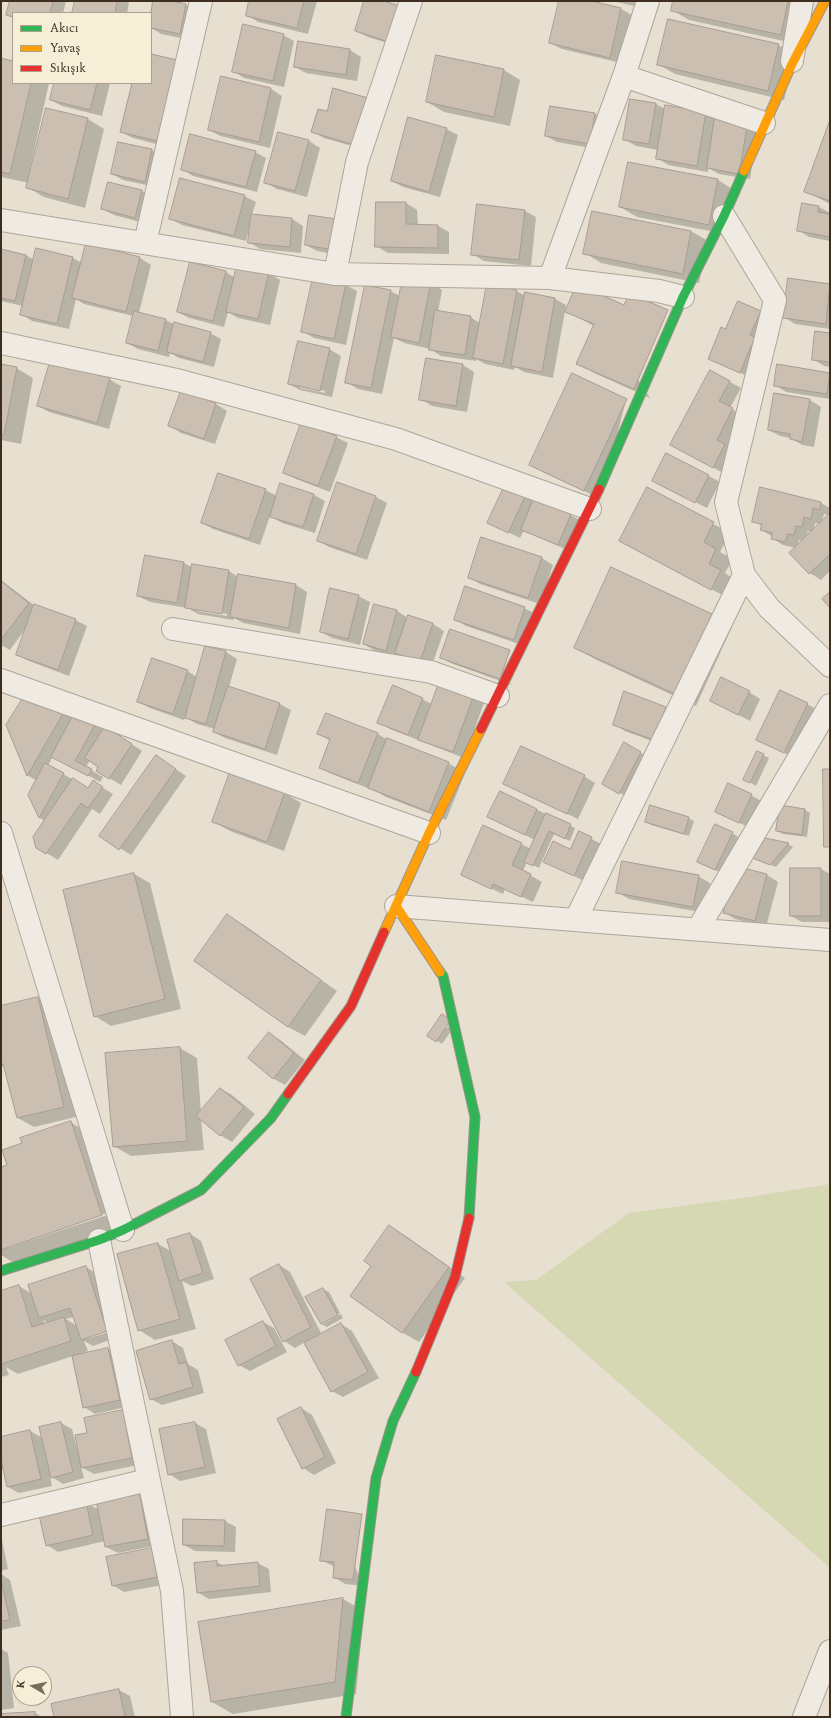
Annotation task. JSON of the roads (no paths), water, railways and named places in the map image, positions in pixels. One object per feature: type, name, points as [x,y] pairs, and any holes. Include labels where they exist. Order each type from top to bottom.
[{"type":"street","points":[[145,243],[201,1]]},
{"type":"street","points":[[335,274],[357,162],[410,1]]},
{"type":"street","points":[[550,278],[624,76],[648,1]]},
{"type":"street","points":[[792,64],[802,1]]},
{"type":"street","points":[[1,1271],[99,1240],[123,1230],[201,1190],[271,1118],[351,1006],[429,833],[590,509],[682,297],[724,216],[764,123],[792,64],[825,1]]},
{"type":"street","points":[[624,76],[764,123]]},
{"type":"street","points":[[724,216],[775,300],[726,502],[744,575],[769,608],[830,666]]},
{"type":"street","points":[[1,220],[335,274],[550,278],[659,291],[682,297]]},
{"type":"street","points":[[1,343],[177,380],[396,439],[590,509]]},
{"type":"street","points":[[576,919],[744,575]]},
{"type":"street","points":[[174,629],[431,672],[498,696]]},
{"type":"street","points":[[1,680],[429,833]]},
{"type":"street","points":[[698,929],[830,704]]},
{"type":"street","points":[[1,833],[123,1230]]},
{"type":"street","points":[[396,906],[830,940]]},
{"type":"street","points":[[346,1717],[376,1478],[393,1422],[416,1372],[455,1277],[469,1222],[474,1171],[475,1116],[443,976],[396,906]]},
{"type":"street","points":[[99,1240],[172,1591],[182,1717]]},
{"type":"street","points":[[1,1515],[148,1480]]},
{"type":"street","points":[[804,1717],[830,1651]]}]
